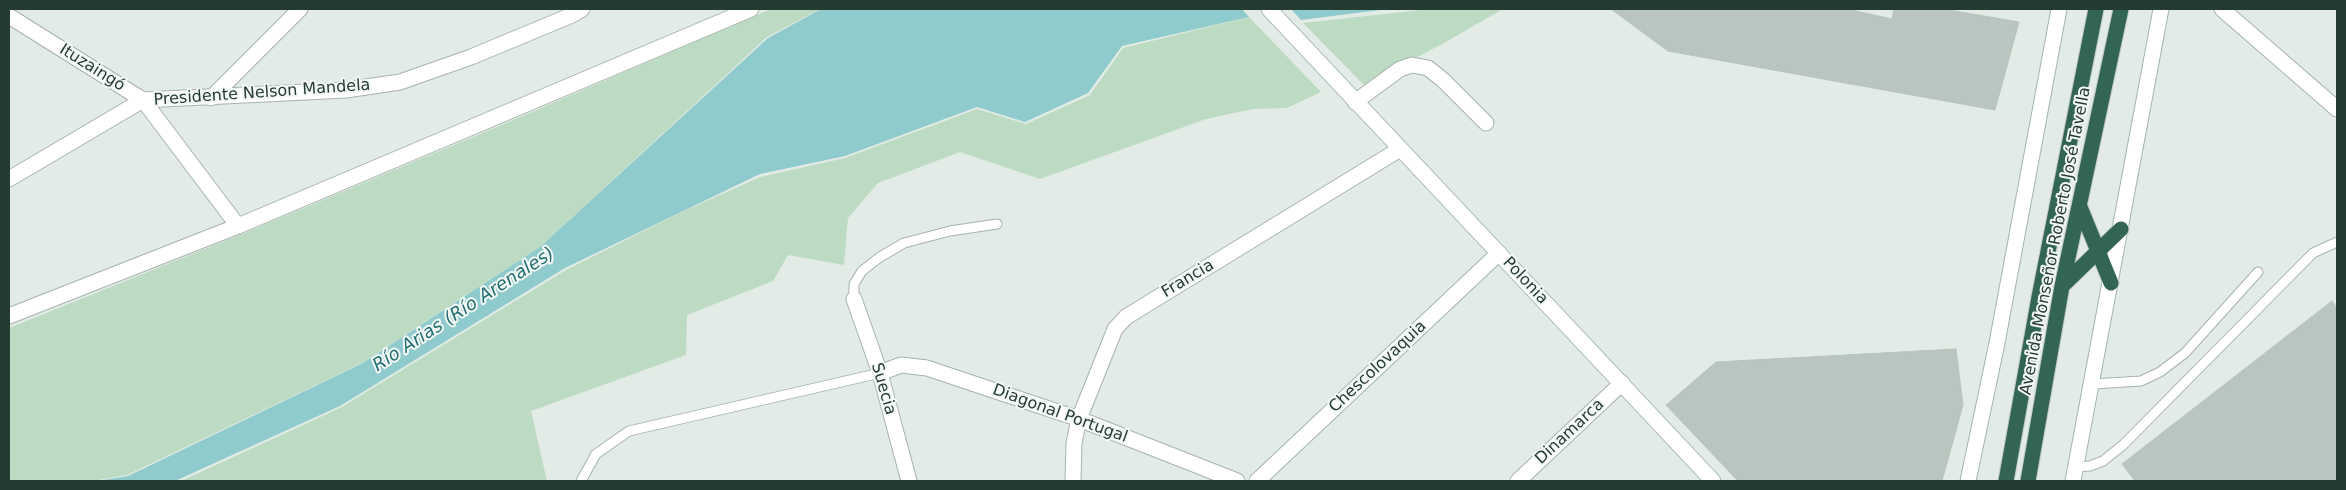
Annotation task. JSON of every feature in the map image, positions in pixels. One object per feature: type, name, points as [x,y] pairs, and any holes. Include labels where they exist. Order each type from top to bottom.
[{"type":"highway","name":"Avenida Monseñor Roberto José Tavella","points":[[2006,481],[2039,297],[2096,9]]},
{"type":"highway","name":"Avenida Monseñor Roberto José Tavella","points":[[2028,481],[2062,286],[2121,9]]},
{"type":"highway","points":[[2080,208],[2111,283]]},
{"type":"highway","points":[[2062,286],[2121,229]]},
{"type":"street","points":[[211,98],[300,9]]},
{"type":"street","name":"Presidente Nelson Mandela","points":[[9,179],[143,100],[346,90],[400,82],[471,57],[572,15],[582,9]]},
{"type":"street","points":[[9,316],[238,226],[751,9]]},
{"type":"street","name":"Polonia","points":[[1269,9],[1354,102],[1713,481]]},
{"type":"street","points":[[1968,481],[1997,343],[2059,9]]},
{"type":"street","points":[[2074,474],[2161,9]]},
{"type":"street","points":[[2222,9],[2337,110]]},
{"type":"street","name":"Ituzaingó","points":[[9,16],[143,100],[238,226]]},
{"type":"street","points":[[1354,102],[1400,69],[1412,65],[1428,68],[1443,80],[1486,123]]},
{"type":"street","name":"Francia","points":[[1073,481],[1074,443],[1079,419],[1115,329],[1126,317],[1400,149]]},
{"type":"street","name":"Chescolovaquia","points":[[1257,481],[1499,253]]},
{"type":"street","name":"Suecia","points":[[854,299],[880,373],[908,481]]},
{"type":"street","name":"Diagonal Portugal","points":[[880,373],[901,365],[927,368],[1079,419],[1237,481]]},
{"type":"street","name":"Dinamarca","points":[[1518,481],[1622,383]]},
{"type":"lane","points":[[854,299],[854,284],[862,272],[880,256],[904,243],[950,231],[997,224]]},
{"type":"lane","points":[[2074,474],[2103,461],[2123,445],[2313,254],[2337,242]]},
{"type":"lane","points":[[2092,384],[2141,382],[2165,369],[2185,353],[2258,272]]},
{"type":"lane","points":[[581,481],[596,454],[629,431],[880,373]]},
{"type":"green space","points":[[771,9],[820,9],[767,37],[540,247],[360,364],[127,475],[93,481],[9,481],[9,328],[242,234]]},
{"type":"green space","points":[[1430,9],[1503,9],[1444,43],[1364,85],[1303,23]]},
{"type":"green space","points":[[1249,17],[1321,92],[1287,108],[1253,109],[1206,119],[1040,179],[960,152],[878,183],[848,218],[844,265],[788,255],[773,281],[687,315],[686,355],[531,411],[547,481],[181,481],[340,408],[566,270],[682,212],[760,177],[845,158],[977,109],[1026,124],[1090,95],[1123,48]]},
{"type":"water","name":"Río Arias (Río Arenales)","points":[[821,9],[1242,9],[1249,17],[1122,46],[1088,93],[1025,122],[977,107],[845,156],[760,174],[565,268],[340,406],[175,481],[97,481],[128,476],[361,364],[540,247],[768,38]]},
{"type":"water","points":[[1291,9],[1388,9],[1301,20]]},
{"type":"building","points":[[1611,9],[1847,9],[1892,19],[1894,9],[1943,9],[2019,22],[1995,110],[1668,51]]},
{"type":"building","points":[[2332,301],[2337,308],[2337,481],[2135,481],[2122,464]]},
{"type":"building","points":[[1956,349],[1963,405],[1942,481],[1738,481],[1666,405],[1716,362]]}]
